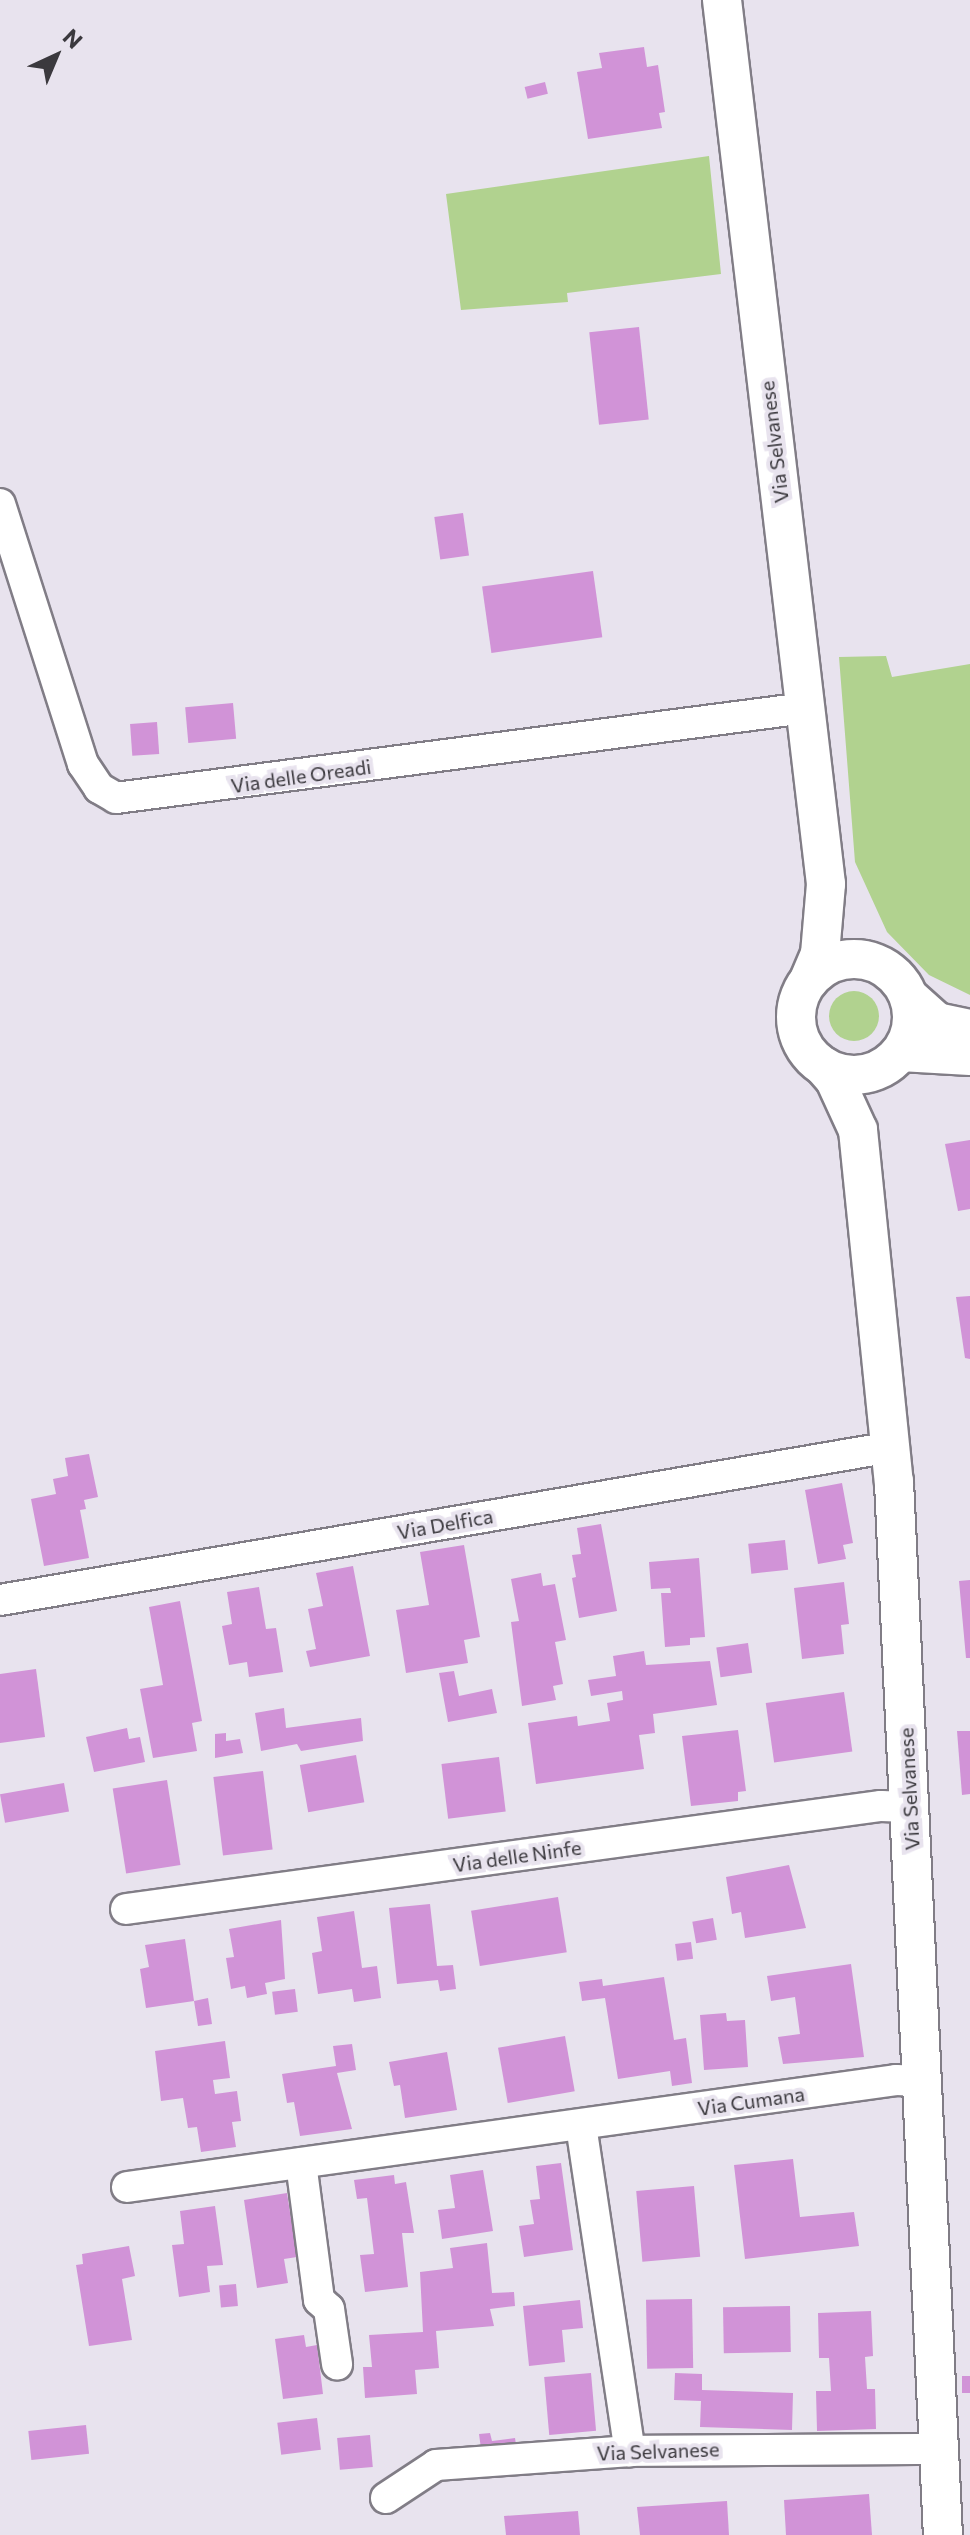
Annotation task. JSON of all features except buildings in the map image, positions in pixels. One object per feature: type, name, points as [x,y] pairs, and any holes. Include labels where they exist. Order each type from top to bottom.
[{"type":"street","name":"Via Selvanese","points":[[722,0],[826,884],[820,954],[809,980]]},
{"type":"street","name":"Via delle Oreadi","points":[[0,504],[83,764],[99,788],[116,798],[805,708]]},
{"type":"street","name":"Via Selvanese","points":[[826,884],[854,942],[876,962]]},
{"type":"street","points":[[970,1029],[937,1022],[909,997],[896,976],[876,962],[847,958],[809,980],[800,994],[796,1026],[801,1042],[823,1066],[856,1075],[887,1062],[970,1056]]},
{"type":"street","points":[[887,1062],[910,1035],[909,997]]},
{"type":"street","name":"Via Selvanese","points":[[858,1130],[887,1062]]},
{"type":"street","name":"Via Selvanese","points":[[823,1066],[835,1080],[858,1130],[891,1447],[943,2535]]},
{"type":"street","name":"Via Delfica","points":[[0,1600],[891,1447]]},
{"type":"street","name":"Via delle Ninfe","points":[[126,1909],[881,1806],[909,1807]]},
{"type":"street","name":"Via Cumana","points":[[127,2187],[896,2080],[923,2081]]},
{"type":"street","points":[[581,2125],[630,2451]]},
{"type":"street","points":[[301,2163],[319,2300],[329,2309],[337,2364]]},
{"type":"street","name":"Via Selvanese","points":[[386,2498],[436,2465],[630,2451],[940,2449]]},
{"type":"green space","points":[[709,156],[721,274],[567,293],[568,302],[461,310],[446,194]]},
{"type":"green space","points":[[886,656],[892,677],[970,664],[970,995],[929,975],[887,932],[855,862],[839,657]]},
{"type":"green space","points":[[854,991],[871,999],[879,1016],[871,1033],[854,1041],[837,1033],[829,1016],[837,999]]}]
